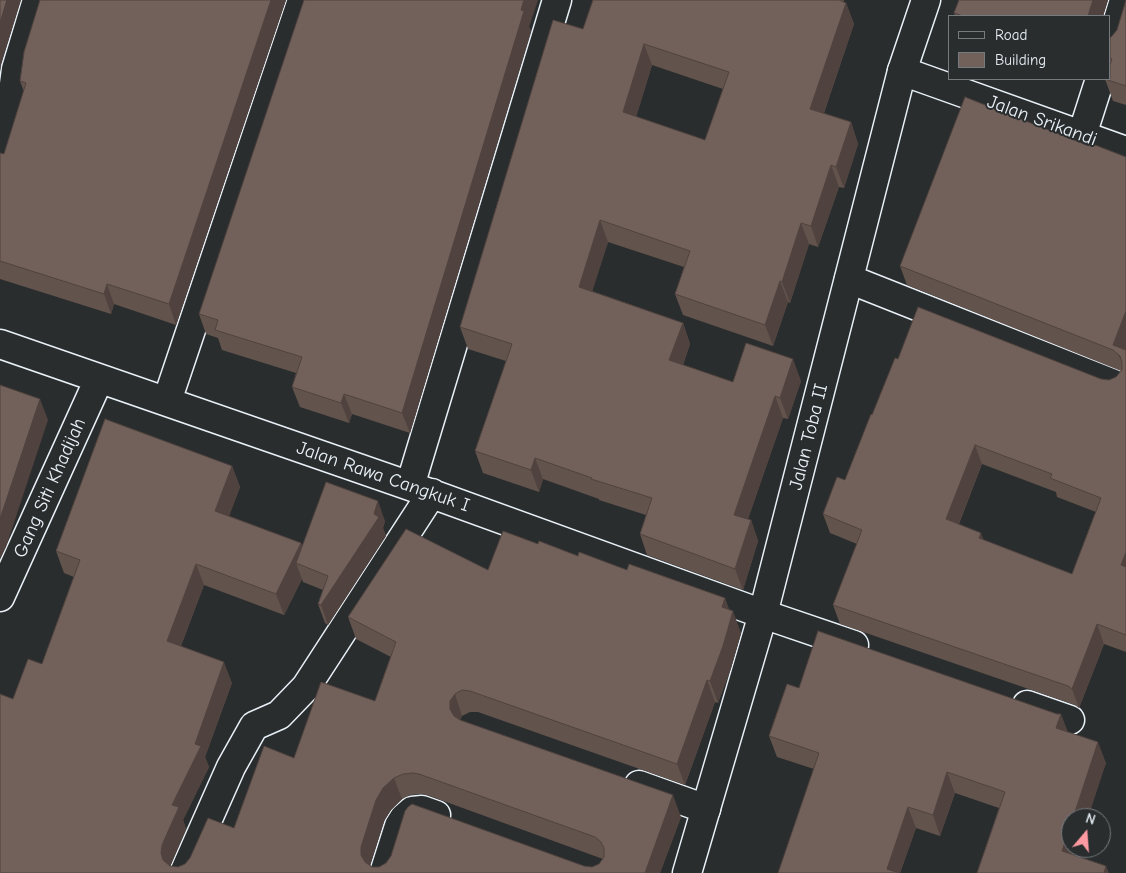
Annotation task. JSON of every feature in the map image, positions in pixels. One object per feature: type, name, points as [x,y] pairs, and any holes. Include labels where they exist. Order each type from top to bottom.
[{"type":"street","points":[[0,158],[8,130],[16,69],[37,0]]},
{"type":"street","points":[[166,401],[302,0]]},
{"type":"street","points":[[184,873],[231,767],[254,726],[279,716],[306,687],[421,490],[557,0]]},
{"type":"street","name":"Jalan Toba II","points":[[687,873],[764,614],[902,71],[926,0]]},
{"type":"street","points":[[1111,43],[1124,0]]},
{"type":"street","name":"Jalan Srikandi","points":[[902,71],[1126,151]]},
{"type":"street","points":[[1082,135],[1100,80]]},
{"type":"street","points":[[849,279],[1114,384]]},
{"type":"street","name":"Jalan Rawa Cangkuk I","points":[[0,344],[421,490],[764,614],[875,652]]},
{"type":"street","name":"Gang Siti Khadijah","points":[[0,597],[99,378]]},
{"type":"street","points":[[1005,698],[1070,720]]},
{"type":"street","points":[[612,776],[706,809]]},
{"type":"street","points":[[384,873],[400,826],[404,818],[412,810],[422,810],[459,823]]},
{"type":"building","points":[[0,0],[7,0],[0,23]]},
{"type":"building","points":[[40,0],[271,0],[169,304],[107,284],[104,294],[0,261],[0,153],[4,154],[26,83],[20,81],[24,52]]},
{"type":"building","points":[[304,0],[524,0],[521,10],[524,11],[402,413],[344,394],[341,403],[292,387],[302,357],[215,330],[218,320],[199,314]]},
{"type":"building","points":[[593,0],[839,0],[846,3],[810,109],[851,122],[836,167],[831,165],[811,226],[801,223],[782,282],[780,281],[765,325],[675,294],[690,251],[600,220],[579,287],[683,323],[669,360],[733,382],[746,343],[793,359],[780,398],[775,396],[734,515],[751,520],[735,569],[640,534],[652,498],[591,479],[535,458],[531,470],[475,451],[512,344],[460,327],[553,20],[583,29]],"holes":[[[644,44],[729,72],[705,140],[623,112]]]},
{"type":"building","points":[[959,0],[1093,0],[1088,15],[960,15],[954,13]]},
{"type":"building","points":[[1126,0],[1126,86],[1108,80],[1111,80],[1111,37],[1117,30]]},
{"type":"building","points":[[965,97],[1089,146],[1090,143],[1126,157],[1126,311],[1113,345],[1126,350],[1126,552],[1121,565],[1126,567],[1126,635],[1097,624],[1072,689],[1068,686],[833,605],[862,530],[823,514],[837,477],[845,480],[895,358],[898,359],[918,307],[1101,379],[1109,380],[1116,377],[1122,370],[1120,356],[1113,350],[900,266]],"holes":[[[975,445],[1052,474],[1050,478],[1101,498],[1072,574],[979,538],[981,533],[946,519]]]},
{"type":"building","points":[[0,385],[40,399],[0,519]]},
{"type":"building","points":[[105,419],[232,466],[215,511],[301,543],[276,594],[196,564],[167,641],[224,662],[195,744],[201,746],[172,805],[179,807],[162,845],[161,853],[163,860],[170,866],[178,867],[185,864],[190,858],[208,818],[234,828],[264,746],[294,758],[321,682],[375,701],[396,642],[348,617],[406,529],[488,570],[503,531],[538,544],[539,541],[578,556],[579,552],[627,570],[629,564],[725,598],[722,607],[733,611],[723,646],[710,681],[707,680],[677,764],[470,691],[462,690],[455,694],[450,701],[450,709],[454,716],[460,720],[673,795],[645,873],[0,873],[0,694],[13,699],[28,659],[42,664],[80,560],[56,551]],"holes":[[[403,774],[419,774],[595,837],[604,848],[604,857],[599,864],[592,867],[584,866],[412,804],[405,811],[391,856],[386,863],[379,867],[372,867],[365,862],[361,855],[361,847],[376,800],[383,788],[394,778]]]},
{"type":"building","points":[[326,482],[378,501],[374,514],[379,517],[321,605],[318,604],[328,576],[296,563]]},
{"type":"building","points":[[818,631],[1061,714],[1056,728],[1098,742],[1076,808],[1061,808],[1061,858],[1083,858],[1106,866],[1104,873],[977,873],[1005,792],[947,772],[933,815],[908,807],[887,869],[899,873],[778,873],[819,753],[769,736],[787,684],[799,688]]}]
